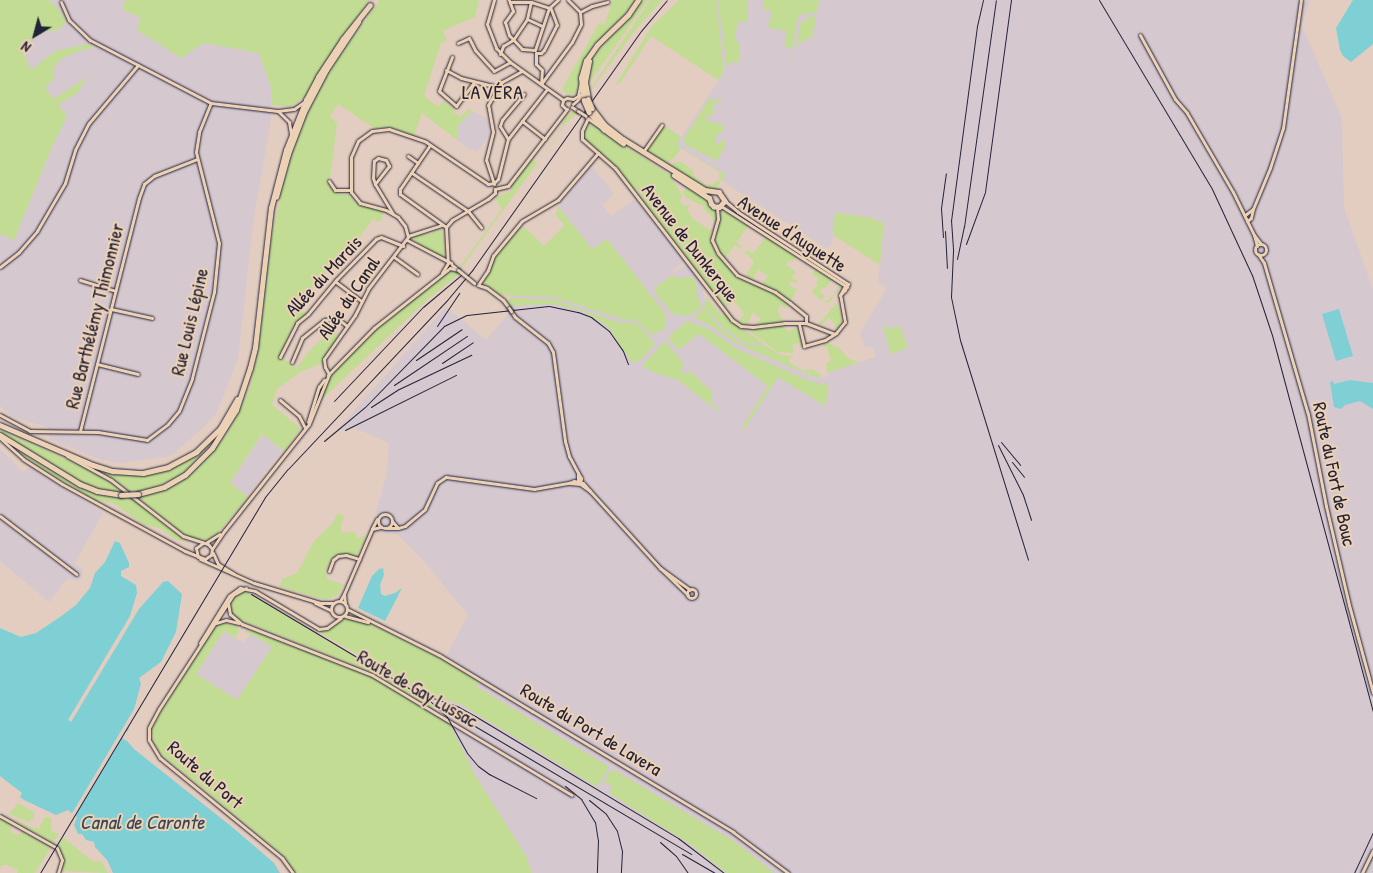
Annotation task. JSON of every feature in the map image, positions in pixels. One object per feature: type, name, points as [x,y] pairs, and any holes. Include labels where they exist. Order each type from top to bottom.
[{"type":"main road","points":[[0,437],[80,484],[97,491],[121,495],[138,494],[173,483],[199,462],[228,425],[245,386],[255,348],[268,230],[275,186],[291,136],[306,100],[334,52],[374,0]]},
{"type":"main road","points":[[584,97],[581,78],[584,65],[591,53],[628,15],[638,0]]},
{"type":"main road","points":[[268,230],[285,162],[304,112],[330,64],[370,5]]},
{"type":"main road","name":"Avenue d'Auguette","points":[[591,53],[585,73],[584,97],[604,129],[709,198]]},
{"type":"main road","name":"Avenue d'Auguette","points":[[591,110],[610,129],[643,152],[704,190],[713,193]]},
{"type":"main road","points":[[713,193],[722,194],[724,200],[719,206],[711,204],[709,198],[713,193]]},
{"type":"main road","points":[[0,425],[56,450],[113,471],[143,473],[168,467],[193,455],[215,435],[245,386]]},
{"type":"street","points":[[494,0],[487,24],[492,41],[500,54],[563,100],[584,97]]},
{"type":"street","points":[[541,84],[542,70],[536,64],[536,51],[549,7],[558,0]]},
{"type":"street","points":[[541,84],[572,42],[581,24],[580,12],[568,0]]},
{"type":"street","points":[[1247,221],[1251,218],[1283,128],[1301,0]]},
{"type":"street","points":[[510,1],[531,2],[549,7],[557,25],[544,50],[541,53],[522,48],[513,40],[506,28],[505,22],[513,11],[510,1]]},
{"type":"street","points":[[61,2],[69,20],[86,37],[211,103],[278,111],[294,109],[306,100]]},
{"type":"street","points":[[500,54],[503,46],[513,40],[528,19],[531,2]]},
{"type":"street","points":[[580,12],[607,2]]},
{"type":"street","points":[[528,19],[542,26]]},
{"type":"street","points":[[1140,35],[1244,215],[1254,235],[1258,254],[1265,254],[1267,249],[1254,235]]},
{"type":"street","points":[[458,43],[469,38],[475,50],[494,71],[510,62]]},
{"type":"street","points":[[452,57],[439,91],[456,106],[474,82]]},
{"type":"street","points":[[0,267],[19,252],[37,231],[65,183],[75,150],[88,123],[138,65]]},
{"type":"street","points":[[446,70],[474,82],[498,89]]},
{"type":"street","points":[[497,190],[486,157],[493,132],[488,108],[502,82],[522,71]]},
{"type":"street","points":[[394,214],[360,203],[350,190],[352,154],[358,141],[366,134],[389,129],[430,145],[488,184],[494,183],[498,179],[508,139],[547,89]]},
{"type":"street","points":[[500,126],[502,120],[524,94]]},
{"type":"street","points":[[199,558],[208,558],[225,530],[305,428],[313,412],[320,385],[374,328],[441,275],[449,266],[446,227],[451,221],[497,190],[508,186],[567,109],[584,97]]},
{"type":"street","points":[[571,99],[578,111],[604,129]]},
{"type":"street","points":[[563,100],[562,105],[567,109]]},
{"type":"street","name":"Rue Louis Lépine","points":[[80,431],[147,440],[168,424],[182,404],[192,378],[214,292],[219,243],[197,159],[196,144],[211,103]]},
{"type":"street","points":[[278,111],[289,122],[291,136]]},
{"type":"street","points":[[585,125],[587,117]]},
{"type":"street","points":[[522,121],[545,140]]},
{"type":"street","points":[[585,125],[592,122]]},
{"type":"street","name":"Avenue de Dunkerque","points":[[585,125],[582,139],[615,168],[735,322],[741,326],[753,327],[784,323],[806,323]]},
{"type":"street","points":[[643,152],[662,125]]},
{"type":"street","points":[[492,126],[500,126]]},
{"type":"street","points":[[500,126],[508,139]]},
{"type":"street","points":[[430,145],[400,190],[400,196],[446,227]]},
{"type":"street","points":[[476,284],[488,270],[493,256],[522,221],[561,197],[598,153]]},
{"type":"street","points":[[408,156],[418,163]]},
{"type":"street","points":[[375,184],[389,166],[386,160],[378,158],[374,161],[373,178],[375,184],[394,214],[404,224],[408,238],[458,270],[476,284],[488,288],[503,300],[514,316],[548,343],[553,352],[565,441],[569,456],[578,473],[579,482],[590,491],[660,568],[688,595],[692,598],[696,595],[695,590],[690,590],[660,568]]},
{"type":"street","name":"Rue Barthélémy Thimonnier","points":[[0,415],[30,431],[80,431],[144,184],[154,176],[197,159]]},
{"type":"street","points":[[412,173],[468,211],[481,227]]},
{"type":"street","points":[[329,182],[335,190],[350,190]]},
{"type":"street","name":"Avenue d'Auguette","points":[[724,200],[738,212],[847,286]]},
{"type":"street","points":[[719,206],[718,219],[712,234],[712,243],[733,272],[753,284],[776,292],[806,316],[806,323],[834,334]]},
{"type":"street","name":"Avenue d'Auguette","points":[[719,206],[847,286]]},
{"type":"street","points":[[1244,215],[1253,209]]},
{"type":"street","points":[[408,238],[442,225]]},
{"type":"street","name":"Allée du Marais","points":[[280,357],[296,325],[376,239],[380,237],[403,246]]},
{"type":"street","name":"Allée du Canal","points":[[330,374],[325,367],[324,359],[368,289],[408,238]]},
{"type":"street","points":[[1257,246],[1262,244]]},
{"type":"street","name":"Route du Fort de Bouc","points":[[1258,254],[1264,263],[1308,414],[1347,596],[1373,693]]},
{"type":"street","name":"Route du Fort de Bouc","points":[[1264,263],[1265,254]]},
{"type":"street","points":[[394,257],[417,274]]},
{"type":"street","points":[[80,280],[115,291]]},
{"type":"street","points":[[336,282],[361,301]]},
{"type":"street","points":[[799,324],[804,346],[834,334],[845,322],[840,295],[847,286]]},
{"type":"street","points":[[111,309],[152,318]]},
{"type":"street","points":[[292,362],[302,338],[324,320],[337,318],[346,326]]},
{"type":"street","points":[[826,331],[826,338]]},
{"type":"street","points":[[97,364],[138,374]]},
{"type":"street","points":[[280,400],[299,416],[305,428]]},
{"type":"street","points":[[0,437],[23,459],[62,484],[185,551],[241,578],[320,603],[340,601],[378,519],[385,514],[389,515],[398,528]]},
{"type":"street","points":[[56,450],[107,477],[183,536],[205,543],[212,550],[218,564],[241,578]]},
{"type":"street","points":[[372,530],[381,527],[398,528],[404,526],[425,508],[437,483],[446,477],[534,489],[579,482]]},
{"type":"street","points":[[0,516],[76,574]]},
{"type":"street","points":[[378,519],[381,527]]},
{"type":"street","points":[[387,528],[392,521]]},
{"type":"street","points":[[199,558],[196,548],[225,530]]},
{"type":"street","points":[[329,571],[333,560],[338,556],[346,555],[359,559]]},
{"type":"street","name":"Route du Port","points":[[246,588],[240,588],[233,592],[149,728],[151,746],[160,758],[282,858],[293,873]]},
{"type":"street","points":[[246,588],[262,594],[319,629],[329,627],[343,617],[347,609],[344,594]]},
{"type":"street","name":"Route du Port","points":[[193,657],[216,623],[220,613],[236,593],[246,588]]},
{"type":"street","points":[[688,595],[690,590]]},
{"type":"street","points":[[300,597],[330,610],[332,615],[329,627]]},
{"type":"street","points":[[340,601],[345,604]]},
{"type":"street","points":[[220,613],[230,614],[228,603]]},
{"type":"street","points":[[330,610],[334,603]]},
{"type":"street","name":"Route du Port de Lavera","points":[[347,609],[439,655],[632,770],[733,832],[788,873]]},
{"type":"street","points":[[216,623],[226,620],[220,613]]},
{"type":"street","name":"Route de Gay Lussac","points":[[230,614],[242,624]]},
{"type":"street","points":[[332,615],[343,617]]},
{"type":"street","name":"Route du Port de Lavera","points":[[343,617],[372,623]]},
{"type":"street","name":"Route de Gay Lussac","points":[[226,620],[242,624],[372,675],[572,795]]},
{"type":"street","points":[[0,816],[57,848],[62,860],[58,873]]},
{"type":"street","points":[[1362,873],[1373,850]]},
{"type":"shaded area","points":[[48,0],[125,0],[123,10],[141,19],[137,30],[155,40],[154,42],[187,53],[204,43],[259,53],[272,90],[270,126],[254,217],[238,358],[217,412],[203,428],[171,456],[121,463],[102,460],[49,439],[48,427],[13,417],[0,406],[0,264],[2,262],[0,260],[0,234],[14,240],[52,147],[67,116],[31,70],[20,46],[43,33],[60,29],[52,2]]},
{"type":"shaded area","points":[[716,0],[1310,0],[1302,26],[1342,118],[1344,207],[1373,290],[1373,873],[510,873],[419,708],[468,615],[423,560],[397,534],[373,532],[376,511],[387,473],[389,443],[355,428],[337,430],[446,307],[486,340],[510,312],[510,295],[499,294],[483,282],[502,246],[523,226],[544,246],[565,225],[556,216],[558,204],[572,190],[591,165],[614,194],[602,205],[611,216],[635,199],[684,261],[672,271],[674,274],[687,264],[702,284],[704,298],[721,315],[724,313],[735,324],[766,345],[762,354],[812,376],[822,378],[827,377],[829,372],[876,357],[872,346],[865,348],[860,333],[885,292],[884,286],[878,282],[880,265],[833,235],[831,245],[826,248],[722,181],[725,175],[676,145],[724,72]]},
{"type":"shaded area","points":[[473,111],[487,119],[491,128],[488,131],[491,133],[477,152],[473,149],[471,151],[457,140],[457,126]]},
{"type":"shaded area","points":[[263,434],[282,450],[247,496],[230,483]]},
{"type":"shaded area","points":[[0,449],[23,472],[30,467],[103,513],[74,564],[83,569],[82,576],[78,580],[67,579],[49,602],[0,561]]},
{"type":"shaded area","points":[[224,631],[244,643],[251,633],[272,647],[237,700],[196,674]]},
{"type":"green space","points":[[0,0],[48,0],[59,9],[66,22],[60,29],[43,33],[20,46],[31,70],[55,51],[88,44],[94,48],[82,50],[61,59],[53,69],[55,77],[45,88],[54,99],[87,77],[77,93],[58,105],[67,116],[52,147],[14,240],[0,234]]},
{"type":"green space","points":[[125,0],[369,0],[325,62],[305,97],[290,107],[272,105],[272,90],[259,53],[204,43],[181,58],[137,30],[141,18],[123,10]]},
{"type":"green space","points":[[380,0],[479,0],[475,17],[443,31],[447,40],[441,43],[424,96],[438,107],[443,101],[455,109],[453,112],[460,117],[469,109],[473,111],[457,126],[457,140],[422,113],[414,136],[390,127],[374,128],[338,104],[330,116],[337,124],[329,186],[338,194],[349,194],[356,203],[385,211],[380,222],[373,219],[359,238],[312,287],[302,311],[308,313],[293,326],[279,356],[297,368],[308,352],[325,336],[333,331],[338,335],[323,363],[302,371],[277,389],[272,405],[301,429],[284,451],[262,434],[230,483],[248,497],[215,536],[211,539],[193,539],[185,535],[137,497],[165,490],[195,470],[224,437],[241,407],[249,389],[258,353],[272,234],[288,163],[307,113],[330,69]]},
{"type":"green space","points":[[612,0],[635,0],[620,19],[592,47],[582,66],[576,94],[568,95],[562,89],[599,23],[605,24]]},
{"type":"green space","points":[[642,0],[648,0],[587,86],[589,66],[594,55],[634,13]]},
{"type":"green space","points":[[650,0],[662,0],[634,32],[588,94],[587,90],[593,85]]},
{"type":"green space","points":[[679,0],[716,0],[724,72],[718,80],[651,36],[619,85],[616,84],[652,26]]},
{"type":"green space","points":[[718,0],[748,0],[748,23],[738,21],[735,41],[740,42],[739,62],[731,62],[727,68]]},
{"type":"green space","points":[[763,0],[819,0],[817,13],[802,14],[797,19],[790,64],[791,48],[784,46],[787,31],[768,28],[772,13],[769,9],[764,10]]},
{"type":"green space","points":[[809,17],[816,17],[813,36],[798,44],[795,53],[800,24]]},
{"type":"green space","points":[[709,99],[721,100],[721,103],[714,102],[713,116],[707,114],[706,120],[724,125],[723,131],[716,136],[715,142],[719,144],[722,140],[727,143],[717,161],[686,145],[683,140]]},
{"type":"green space","points":[[573,111],[576,112],[573,117],[567,122],[460,270],[461,265],[502,209],[495,198],[511,191],[512,186],[532,159],[537,163],[564,125],[561,123]]},
{"type":"green space","points":[[591,124],[706,198],[709,206],[717,211],[715,225],[712,217],[704,209],[705,207],[685,197],[683,193],[686,189],[683,184],[670,176],[681,193],[682,198],[680,202],[685,207],[688,204],[690,205],[687,209],[693,219],[710,230],[713,228],[710,236],[711,244],[731,272],[739,279],[771,291],[789,303],[785,308],[781,305],[777,310],[784,322],[754,326],[761,318],[753,312],[747,325],[738,322],[744,314],[734,301],[725,307],[642,200],[642,196],[636,188],[632,188],[604,155],[583,138],[584,129]]},
{"type":"green space","points":[[663,125],[681,137],[677,145],[726,175],[722,181],[719,179],[719,172],[681,148],[673,159],[665,163],[646,152]]},
{"type":"green space","points":[[676,162],[681,162],[694,171],[693,175],[706,185],[713,184],[718,180],[721,182],[716,188],[708,189],[670,166]]},
{"type":"green space","points":[[558,206],[592,249],[607,239],[665,313],[665,329],[651,335],[635,319],[625,320],[554,297],[500,295],[485,284],[483,281],[493,258],[523,226],[544,246],[565,225],[556,216]]},
{"type":"green space","points":[[722,209],[748,226],[737,242],[742,247],[741,249],[735,245],[724,259],[714,239]]},
{"type":"green space","points":[[835,212],[884,222],[880,265],[833,235]]},
{"type":"green space","points":[[442,229],[445,257],[440,257],[411,239],[423,233],[426,235]]},
{"type":"green space","points":[[766,237],[796,257],[793,262],[789,260],[786,265],[796,272],[792,278],[798,281],[797,284],[790,281],[789,286],[797,289],[791,301],[762,285],[768,276],[758,270],[753,279],[746,276],[754,261],[744,252],[746,250],[753,254]]},
{"type":"green space","points":[[815,269],[841,286],[830,302],[824,302],[832,297],[839,285],[831,280],[826,288],[823,287],[820,292],[825,296],[822,300],[811,292],[818,285],[816,283],[819,278],[812,274]]},
{"type":"green space","points":[[451,271],[461,273],[428,299],[320,401],[331,374],[373,330]]},
{"type":"green space","points":[[672,275],[676,278],[691,277],[696,280],[697,296],[702,306],[694,313],[685,316],[673,314],[655,293],[655,288]]},
{"type":"green space","points":[[511,298],[556,300],[620,323],[635,322],[655,344],[641,360],[632,363],[608,327],[583,311],[553,304],[509,306],[508,300]]},
{"type":"green space","points":[[707,298],[721,315],[724,313],[735,324],[765,344],[743,342],[724,328],[704,306]]},
{"type":"green space","points":[[837,302],[842,321],[839,327],[837,329],[829,318],[820,326],[818,325]]},
{"type":"green space","points":[[704,307],[720,327],[741,344],[767,346],[780,355],[794,356],[788,360],[790,363],[804,371],[812,369],[822,375],[822,378],[812,376],[735,343],[710,325],[694,318]]},
{"type":"green space","points":[[687,321],[707,328],[737,349],[807,380],[829,386],[825,406],[778,377],[744,430],[742,428],[768,386],[699,334],[678,350],[668,337]]},
{"type":"green space","points":[[784,324],[783,327],[789,332],[796,327],[802,345],[800,346],[799,343],[792,345],[794,353],[778,352],[751,332],[754,328]]},
{"type":"green space","points":[[885,325],[890,329],[900,326],[908,348],[891,354],[888,352],[890,350],[883,326]]},
{"type":"green space","points":[[664,342],[685,365],[680,369],[685,375],[690,371],[713,393],[710,401],[718,408],[719,412],[678,380],[652,372],[642,366]]},
{"type":"green space","points":[[826,342],[838,347],[849,359],[859,362],[827,373],[826,363],[831,361],[827,347],[823,345]]},
{"type":"green space","points":[[0,430],[85,467],[125,492],[96,489],[85,485],[0,433]]},
{"type":"green space","points":[[217,437],[185,471],[174,479],[151,489],[132,492],[102,472],[149,473],[161,471],[187,460]]},
{"type":"green space","points":[[13,448],[84,489],[111,497],[131,497],[186,541],[176,540],[159,528],[144,525],[111,502],[97,501],[46,472]]},
{"type":"green space","points":[[338,513],[345,517],[341,523],[341,533],[354,531],[358,538],[367,535],[356,556],[336,555],[326,568],[327,579],[344,585],[337,596],[325,600],[280,587],[282,579],[297,573],[314,541],[332,524]]},
{"type":"green space","points":[[250,591],[250,594],[434,705],[432,709],[369,671],[236,618],[230,610],[230,602],[239,593]]},
{"type":"green space","points":[[347,618],[372,625],[445,661],[479,682],[477,687],[609,767],[597,787],[462,705],[419,691],[317,631],[325,631]]},
{"type":"green space","points":[[219,624],[236,625],[239,631],[235,638],[224,631],[196,674],[237,700],[272,647],[251,634],[244,632],[249,629],[371,676],[450,725],[475,775],[526,856],[532,873],[296,873],[282,854],[162,755],[153,742],[152,728],[156,720],[212,631]]},
{"type":"green space","points":[[614,770],[735,842],[774,873],[727,873],[691,845],[609,793],[612,786],[604,782],[610,771]]},
{"type":"green space","points":[[18,803],[34,812],[34,818],[29,822],[9,814]]},
{"type":"green space","points":[[0,812],[33,828],[39,828],[45,817],[50,817],[52,821],[51,831],[59,834],[53,843]]},
{"type":"green space","points":[[0,818],[12,825],[10,831],[18,836],[22,831],[51,847],[35,873],[17,873],[18,870],[7,865],[2,865],[0,868]]},
{"type":"green space","points":[[63,837],[92,861],[102,862],[108,873],[61,871],[64,859],[58,846]]},
{"type":"water","points":[[1353,0],[1373,0],[1373,44],[1351,62],[1343,56],[1340,50],[1336,28]]},
{"type":"water","points":[[1339,309],[1353,356],[1336,361],[1322,314]]},
{"type":"water","points":[[1350,380],[1373,383],[1373,409],[1360,401],[1345,405],[1341,409],[1334,407],[1330,382],[1333,381],[1334,384]]},
{"type":"water","name":"Canal de Caronte","points":[[115,541],[120,543],[129,563],[129,567],[121,571],[121,576],[136,585],[137,593],[130,616],[68,720],[71,722],[139,609],[163,582],[168,581],[182,594],[176,632],[161,662],[139,678],[141,684],[128,731],[123,733],[123,739],[232,827],[274,863],[280,873],[113,873],[107,860],[95,847],[94,842],[86,840],[82,834],[78,834],[74,825],[77,817],[68,810],[56,815],[24,800],[20,797],[22,793],[0,776],[0,628],[21,637],[36,633],[76,605],[90,588],[95,573],[105,562]]},
{"type":"water","points":[[383,568],[384,575],[380,585],[381,594],[385,596],[395,593],[402,588],[385,621],[358,608],[372,576],[379,569]]},
{"type":"pier","points":[[137,704],[134,718],[74,818],[71,815]]},
{"type":"railway","points":[[40,873],[265,497],[288,469],[448,299],[473,269],[641,31],[667,0]]},
{"type":"railway","points":[[983,0],[977,26],[951,220],[953,251],[951,297],[960,340],[1028,560]]},
{"type":"railway","points":[[957,259],[964,227],[996,0]]},
{"type":"railway","points":[[966,244],[985,192],[1011,0]]},
{"type":"railway","points":[[1099,0],[1212,189],[1252,275],[1272,335],[1373,713]]},
{"type":"railway","points":[[943,237],[941,208],[946,173]]},
{"type":"railway","points":[[945,231],[947,268]]},
{"type":"railway","points":[[334,401],[423,307],[461,275]]},
{"type":"railway","points":[[437,326],[459,293]]},
{"type":"railway","points":[[324,441],[365,407],[444,326],[467,315],[549,306],[578,312],[591,317],[609,331],[623,351],[628,364]]},
{"type":"railway","points":[[416,360],[462,329]]},
{"type":"railway","points":[[394,385],[467,336]]},
{"type":"railway","points":[[442,363],[473,342]]},
{"type":"railway","points":[[371,407],[399,389],[471,355]]},
{"type":"railway","points":[[345,430],[456,375]]},
{"type":"railway","points":[[1001,442],[1020,465]]},
{"type":"railway","points":[[998,445],[1023,495],[1031,520]]},
{"type":"railway","points":[[1012,462],[1024,477]]},
{"type":"railway","points":[[251,594],[429,700],[447,717],[467,753],[478,766],[489,774],[536,798]]},
{"type":"railway","points":[[415,692],[457,706],[475,716],[678,838],[724,873]]},
{"type":"railway","points":[[446,709],[691,854]]},
{"type":"railway","points":[[565,786],[581,799],[595,822],[598,840],[597,873]]},
{"type":"railway","points":[[589,800],[606,814],[617,831],[622,851],[621,873]]},
{"type":"railway","points":[[1354,873],[1373,832]]},
{"type":"railway","points":[[660,842],[676,856],[688,873]]},
{"type":"railway","points":[[682,854],[715,873]]},
{"type":"district","name":"LAVÉRA","points":[[493,91]]}]
